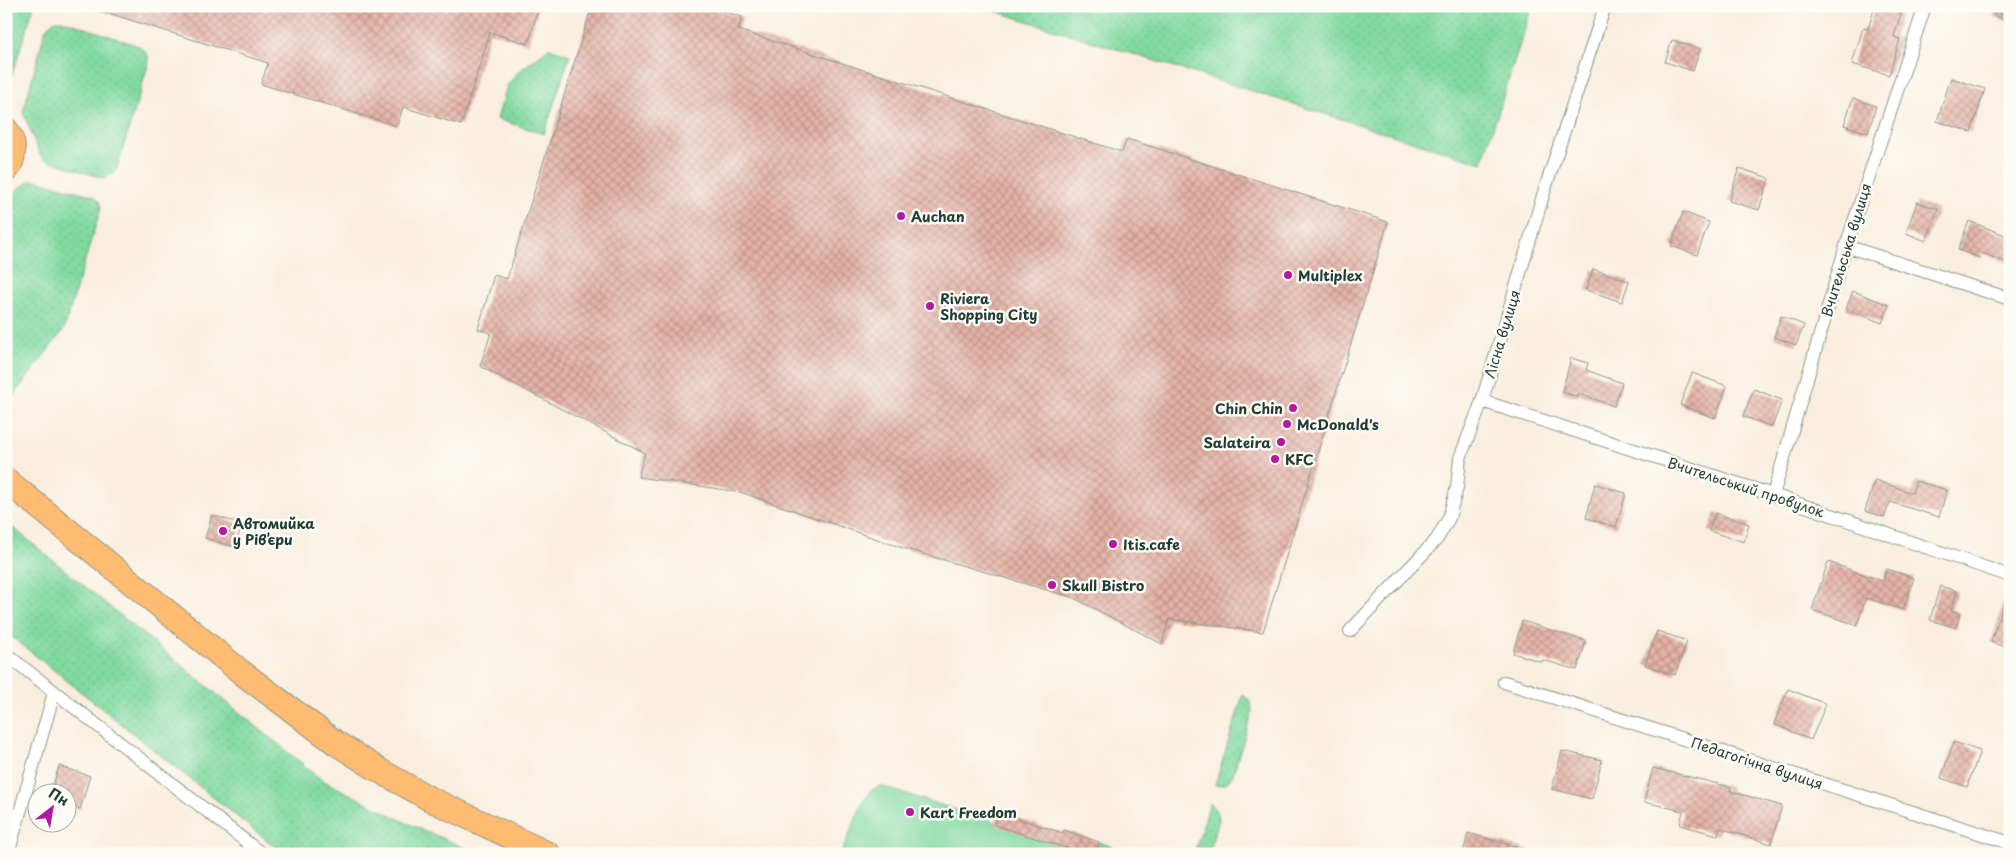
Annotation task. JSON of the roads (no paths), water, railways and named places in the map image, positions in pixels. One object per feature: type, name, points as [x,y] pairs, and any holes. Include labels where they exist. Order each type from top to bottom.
[{"type":"highway","points":[[6,480],[233,665],[336,743],[430,799],[548,854]]},
{"type":"main road","points":[[6,127],[13,136],[15,154],[13,162],[6,173]]},
{"type":"street","name":"Лісна вулиця","points":[[1350,632],[1438,539],[1449,518],[1457,487],[1460,458],[1482,401],[1544,192],[1605,6]]},
{"type":"street","name":"Вчительська вулиця","points":[[1772,495],[1846,246],[1925,6]]},
{"type":"street","points":[[1846,246],[2010,299]]},
{"type":"street","name":"Вчительський провулок","points":[[1482,401],[1772,495],[2010,576]]},
{"type":"street","points":[[6,654],[262,854]]},
{"type":"street","name":"Педагогічна вулиця","points":[[1504,682],[2010,844]]},
{"type":"street","points":[[8,854],[54,693]]},
{"type":"place","name":"Auchan","points":[[901,216]]},
{"type":"place","name":"Multiplex","points":[[1288,275]]},
{"type":"place","name":"Riviera Shopping City","points":[[930,306]]},
{"type":"place","name":"Chin Chin","points":[[1293,408]]},
{"type":"place","name":"McDonald's","points":[[1287,424]]},
{"type":"place","name":"Salateira","points":[[1281,442]]},
{"type":"place","name":"KFC","points":[[1275,459]]},
{"type":"place","name":"Автомийка у Рівʼєри","points":[[223,531]]},
{"type":"place","name":"Itis.cafe","points":[[1113,544]]},
{"type":"place","name":"Skull Bistro","points":[[1052,585]]},
{"type":"place","name":"Kart Freedom","points":[[910,812]]}]
